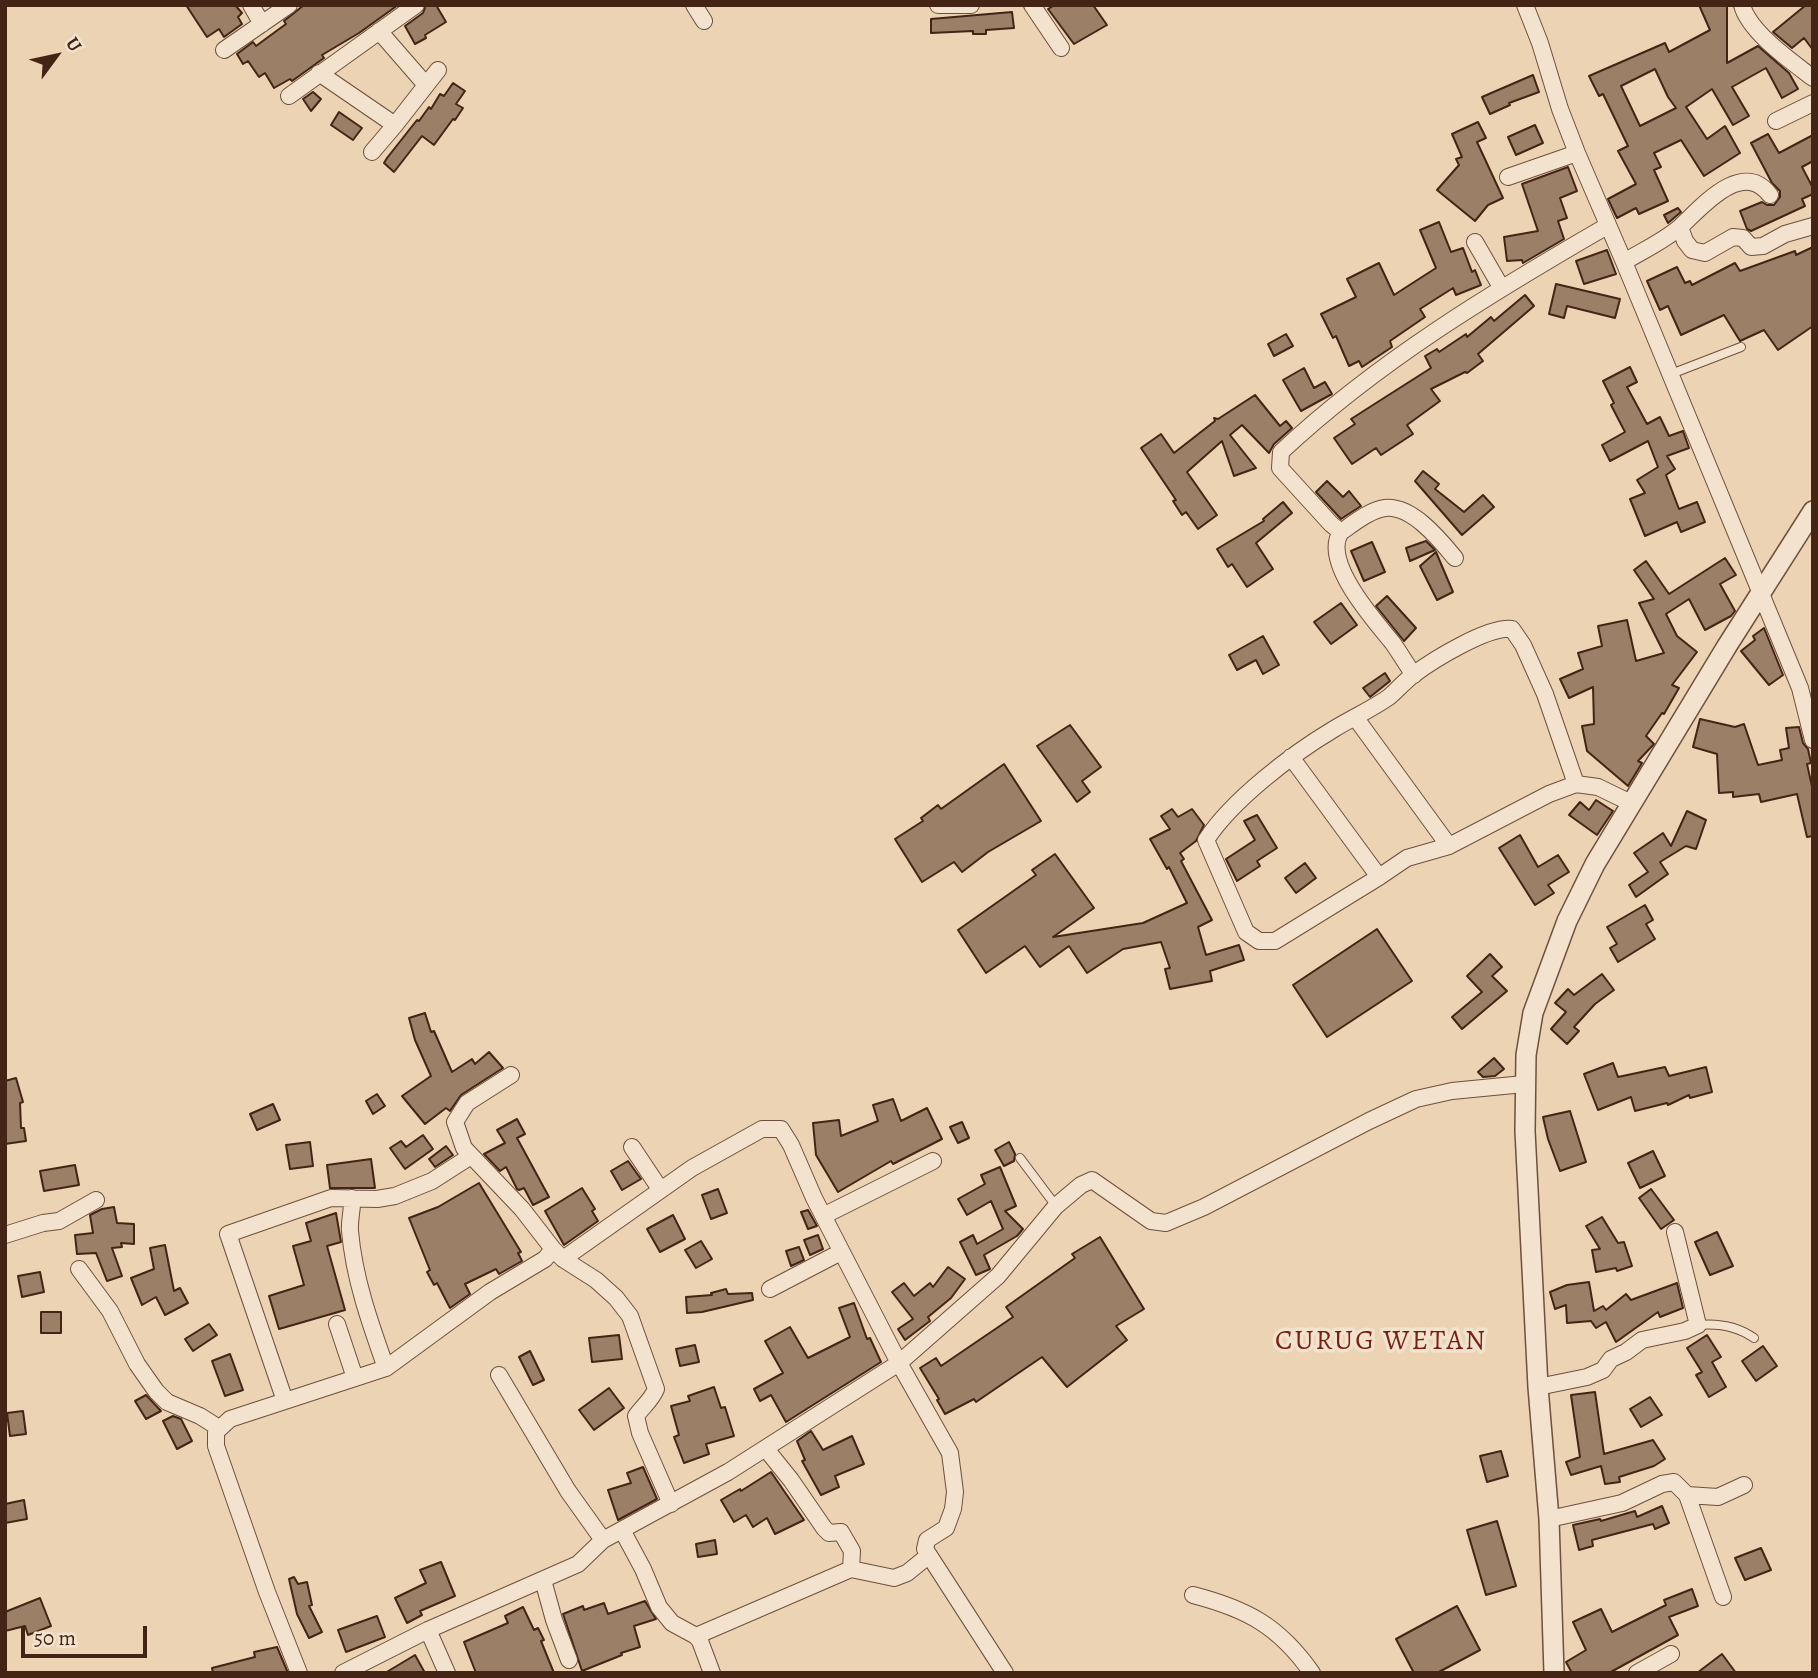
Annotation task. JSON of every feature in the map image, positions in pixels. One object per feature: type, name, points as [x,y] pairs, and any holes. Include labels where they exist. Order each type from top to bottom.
[{"type":"street","points":[[251,5],[262,24]]},
{"type":"street","points":[[223,50],[289,5]]},
{"type":"street","points":[[289,96],[416,5]]},
{"type":"street","points":[[694,5],[704,21]]},
{"type":"street","points":[[938,5],[971,5]]},
{"type":"street","points":[[1032,5],[1061,48]]},
{"type":"street","points":[[1525,5],[1560,109],[1607,226],[1761,594],[1806,685],[1813,740]]},
{"type":"street","points":[[1742,5],[1746,17],[1756,29],[1813,78]]},
{"type":"street","points":[[379,31],[426,85]]},
{"type":"street","points":[[372,152],[438,70]]},
{"type":"street","points":[[319,73],[395,125]]},
{"type":"street","points":[[1776,121],[1813,103]]},
{"type":"street","points":[[1508,177],[1577,153]]},
{"type":"street","points":[[1624,262],[1680,227],[1732,184],[1754,183],[1770,195]]},
{"type":"street","points":[[1341,532],[1280,468],[1282,452],[1349,394],[1501,288],[1607,226]]},
{"type":"street","points":[[1680,227],[1692,250],[1705,253],[1733,237],[1743,238],[1751,247],[1757,248],[1785,234],[1813,226]]},
{"type":"street","points":[[1475,242],[1501,288]]},
{"type":"street","points":[[1414,675],[1353,592],[1342,572],[1337,538],[1341,532],[1376,511],[1399,510],[1436,536],[1455,558]]},
{"type":"street","points":[[1554,1673],[1549,1519],[1538,1387],[1525,1145],[1524,1084],[1533,1013],[1567,921],[1595,864],[1630,803],[1813,511]]},
{"type":"street","points":[[1576,784],[1545,694],[1522,645],[1512,629],[1491,631],[1414,675],[1389,697],[1291,757],[1230,810],[1206,840],[1246,932],[1259,941],[1275,942],[1407,858],[1449,846],[1511,812],[1576,784],[1598,787],[1630,803]]},
{"type":"street","points":[[1355,717],[1449,846]]},
{"type":"street","points":[[1291,757],[1380,877]]},
{"type":"street","points":[[511,1075],[467,1103],[455,1122],[460,1142],[522,1209],[558,1254],[596,1280],[616,1298],[630,1316],[656,1389],[650,1402],[642,1407],[636,1416],[640,1433],[671,1504]]},
{"type":"street","points":[[342,1673],[428,1630],[578,1564],[603,1540],[766,1449],[898,1363],[998,1276],[1056,1206],[1081,1185],[1092,1180],[1151,1221],[1166,1223],[1204,1208],[1416,1099],[1452,1091],[1524,1084]]},
{"type":"street","points":[[299,1673],[267,1592],[216,1446],[215,1438],[219,1429],[230,1419],[386,1368],[490,1292],[558,1254],[660,1189],[762,1129],[781,1129],[792,1145],[841,1252],[898,1363],[950,1453],[955,1492],[953,1509],[946,1528],[927,1540],[925,1549],[1005,1673]]},
{"type":"street","points":[[632,1147],[660,1189]]},
{"type":"street","points":[[285,1401],[228,1234],[320,1201],[339,1197],[377,1199],[395,1196],[432,1181],[471,1156]]},
{"type":"street","points":[[825,1215],[933,1161]]},
{"type":"street","points":[[352,1198],[350,1230],[355,1266],[362,1297],[386,1368]]},
{"type":"street","points":[[5,1236],[43,1223],[59,1221],[96,1200]]},
{"type":"street","points":[[1538,1387],[1587,1377],[1603,1370],[1611,1359],[1642,1340],[1685,1331],[1698,1325],[1675,1232]]},
{"type":"street","points":[[770,1289],[841,1252]]},
{"type":"street","points":[[79,1269],[110,1311],[137,1364],[156,1391],[167,1402],[200,1416],[219,1429]]},
{"type":"street","points":[[337,1324],[355,1378]]},
{"type":"street","points":[[499,1375],[568,1491],[603,1540]]},
{"type":"street","points":[[766,1449],[824,1528],[829,1533],[841,1532],[852,1551],[850,1569]]},
{"type":"street","points":[[1549,1519],[1622,1503],[1662,1484],[1674,1482],[1687,1495],[1723,1597]]},
{"type":"street","points":[[1687,1495],[1718,1497],[1744,1485]]},
{"type":"street","points":[[622,1530],[664,1616],[696,1636],[706,1653],[712,1673]]},
{"type":"street","points":[[696,1636],[850,1569],[894,1578],[907,1573],[928,1556]]},
{"type":"street","points":[[543,1580],[569,1660]]},
{"type":"street","points":[[1193,1595],[1230,1605],[1275,1632],[1298,1654],[1312,1673]]},
{"type":"street","points":[[428,1630],[447,1673]]},
{"type":"street","points":[[1637,1673],[1671,1654]]},
{"type":"lane","points":[[1671,374],[1741,347]]},
{"type":"lane","points":[[1020,1158],[1056,1206]]},
{"type":"lane","points":[[1698,1325],[1714,1323],[1728,1326],[1754,1338]]},
{"type":"building","points":[[186,5],[235,5],[242,13],[238,17],[242,24],[224,37],[219,29],[207,37]]},
{"type":"building","points":[[304,5],[398,5],[322,55],[324,58],[292,81],[290,79],[274,88],[265,73],[259,77],[248,61],[243,64],[237,54],[253,42],[256,46],[286,24],[284,21]]},
{"type":"building","points":[[426,5],[436,5],[446,22],[415,44],[405,26],[423,13]]},
{"type":"building","points":[[1055,5],[1093,5],[1107,25],[1074,44],[1048,9]]},
{"type":"building","points":[[1699,5],[1727,5],[1727,63],[1758,46],[1789,73],[1798,89],[1782,98],[1766,68],[1732,87],[1749,116],[1733,125],[1712,89],[1686,107],[1707,139],[1725,126],[1740,153],[1704,176],[1681,140],[1654,153],[1661,167],[1654,170],[1668,201],[1639,214],[1636,208],[1617,218],[1608,199],[1636,184],[1618,151],[1628,146],[1603,94],[1599,96],[1589,76],[1665,43],[1669,52],[1710,30]],"holes":[[[1655,69],[1676,108],[1640,126],[1621,86]]]},
{"type":"building","points":[[1806,5],[1813,5],[1813,50],[1804,38],[1792,48],[1773,32]]},
{"type":"building","points":[[1012,12],[1014,28],[986,30],[986,34],[973,34],[973,31],[931,33],[931,19]]},
{"type":"building","points":[[1533,75],[1539,92],[1509,103],[1510,105],[1490,114],[1482,97]]},
{"type":"building","points":[[453,83],[465,91],[456,104],[463,108],[434,145],[422,136],[394,172],[384,163],[387,158],[417,120],[419,121],[429,107],[431,109],[440,94],[444,96]]},
{"type":"building","points":[[313,92],[321,99],[311,111],[303,99]]},
{"type":"building","points":[[339,112],[362,128],[353,140],[331,125]]},
{"type":"building","points":[[1478,122],[1486,138],[1477,142],[1503,198],[1488,205],[1475,221],[1437,190],[1459,165],[1456,159],[1462,157],[1452,134]]},
{"type":"building","points":[[1535,125],[1543,143],[1516,155],[1508,137]]},
{"type":"building","points":[[1768,134],[1779,153],[1813,135],[1813,161],[1802,167],[1813,188],[1813,194],[1802,199],[1805,206],[1751,231],[1747,229],[1740,211],[1762,202],[1774,205],[1780,197],[1780,191],[1772,183],[1751,143]]},
{"type":"building","points":[[1568,167],[1577,191],[1560,198],[1567,218],[1558,221],[1564,239],[1523,263],[1522,260],[1507,261],[1504,237],[1538,231],[1522,184]]},
{"type":"building","points":[[1678,208],[1681,212],[1668,223],[1664,215]]},
{"type":"building","points":[[1439,222],[1451,252],[1463,248],[1472,272],[1475,270],[1481,285],[1456,295],[1453,288],[1420,309],[1425,317],[1390,341],[1392,347],[1362,367],[1359,361],[1349,366],[1336,336],[1333,338],[1321,314],[1356,297],[1347,279],[1379,263],[1394,295],[1436,268],[1420,230]]},
{"type":"building","points":[[1813,247],[1813,326],[1778,350],[1764,330],[1740,341],[1724,315],[1681,335],[1668,306],[1660,310],[1647,281],[1677,267],[1685,283],[1690,281],[1692,285],[1735,263],[1740,271],[1795,251],[1796,255]]},
{"type":"building","points":[[1607,250],[1616,274],[1584,284],[1576,261]]},
{"type":"building","points":[[1556,284],[1620,299],[1615,318],[1567,306],[1564,318],[1549,314]]},
{"type":"building","points":[[1525,295],[1534,306],[1478,354],[1483,361],[1467,373],[1431,389],[1440,401],[1407,425],[1413,434],[1381,455],[1376,448],[1352,464],[1334,438],[1355,424],[1351,419],[1431,368],[1425,356],[1437,349],[1439,352],[1466,334],[1467,337],[1491,317],[1494,321]]},
{"type":"building","points":[[1286,334],[1293,346],[1274,356],[1268,344]]},
{"type":"building","points":[[1630,367],[1637,382],[1627,387],[1647,424],[1660,417],[1669,436],[1683,431],[1689,448],[1667,456],[1675,469],[1666,475],[1679,509],[1697,502],[1705,522],[1681,532],[1677,522],[1645,536],[1630,499],[1645,493],[1637,480],[1658,467],[1648,441],[1610,461],[1602,445],[1625,432],[1611,405],[1614,403],[1603,381]]},
{"type":"building","points":[[1304,368],[1314,388],[1325,382],[1332,394],[1301,411],[1283,380]]},
{"type":"building","points":[[1255,395],[1280,426],[1286,421],[1292,428],[1274,444],[1269,453],[1242,425],[1230,435],[1256,468],[1234,476],[1222,441],[1187,472],[1217,515],[1198,529],[1186,512],[1182,515],[1173,501],[1176,500],[1141,448],[1161,434],[1174,453],[1215,421],[1214,418],[1218,419]]},
{"type":"building","points":[[1423,471],[1439,484],[1435,489],[1464,512],[1483,495],[1494,507],[1462,535],[1415,481]]},
{"type":"building","points":[[1327,481],[1343,497],[1349,491],[1361,506],[1341,519],[1316,492]]},
{"type":"building","points":[[1283,502],[1292,513],[1256,543],[1273,569],[1247,587],[1232,564],[1228,567],[1217,549],[1264,521],[1263,519]]},
{"type":"building","points":[[1426,541],[1435,550],[1410,561],[1406,548]]},
{"type":"building","points":[[1372,542],[1385,572],[1364,581],[1351,551]]},
{"type":"building","points":[[1436,552],[1453,592],[1437,600],[1420,566]]},
{"type":"building","points":[[1725,558],[1736,575],[1720,584],[1735,611],[1731,616],[1705,630],[1689,599],[1666,614],[1677,636],[1697,652],[1672,685],[1679,688],[1664,714],[1662,713],[1646,736],[1654,744],[1638,761],[1642,763],[1628,786],[1587,751],[1582,726],[1594,724],[1593,687],[1569,698],[1560,679],[1583,669],[1578,653],[1602,646],[1598,626],[1627,620],[1636,661],[1664,653],[1639,603],[1654,599],[1634,570],[1646,561],[1669,594]]},
{"type":"building","points":[[1387,596],[1416,628],[1404,641],[1376,606]]},
{"type":"building","points":[[1341,603],[1357,625],[1331,644],[1314,622]]},
{"type":"building","points":[[1764,628],[1783,675],[1769,685],[1741,651],[1755,640],[1753,636]]},
{"type":"building","points":[[1263,636],[1279,665],[1263,674],[1256,660],[1237,670],[1229,655]]},
{"type":"building","points":[[1385,673],[1390,681],[1370,697],[1363,688]]},
{"type":"building","points":[[1700,719],[1735,727],[1744,724],[1758,765],[1782,760],[1780,750],[1789,748],[1786,728],[1799,727],[1811,763],[1807,764],[1813,791],[1813,836],[1807,837],[1797,794],[1761,802],[1759,794],[1733,797],[1733,792],[1719,793],[1717,754],[1693,747]]},
{"type":"building","points":[[1070,725],[1101,767],[1082,781],[1090,792],[1077,802],[1037,746]]},
{"type":"building","points":[[1004,764],[1041,821],[988,852],[962,872],[954,862],[922,882],[895,839],[923,821],[921,818],[938,805],[941,809]]},
{"type":"building","points":[[1596,800],[1613,811],[1597,835],[1569,815],[1580,802],[1589,810]]},
{"type":"building","points":[[1172,809],[1178,817],[1192,809],[1204,825],[1196,841],[1180,853],[1184,859],[1181,861],[1212,920],[1198,927],[1206,955],[1239,945],[1244,960],[1210,971],[1212,981],[1170,989],[1165,969],[1170,968],[1161,942],[1123,949],[1087,973],[1069,946],[1040,967],[1025,946],[986,973],[958,930],[1036,875],[1032,870],[1055,854],[1094,908],[1053,937],[1143,923],[1187,903],[1169,867],[1167,869],[1150,839],[1170,829],[1161,816]]},
{"type":"building","points":[[1687,811],[1706,820],[1696,849],[1686,846],[1660,862],[1668,874],[1636,897],[1629,885],[1648,872],[1634,853],[1663,833],[1671,846]]},
{"type":"building","points":[[1257,815],[1277,848],[1257,861],[1260,866],[1237,881],[1226,859],[1255,840],[1244,821]]},
{"type":"building","points":[[1520,835],[1538,867],[1558,855],[1569,872],[1548,885],[1554,893],[1535,905],[1499,848]]},
{"type":"building","points":[[1305,863],[1316,878],[1296,893],[1285,878]]},
{"type":"building","points":[[1645,905],[1653,920],[1646,924],[1655,939],[1618,962],[1610,948],[1617,944],[1607,927]]},
{"type":"building","points":[[1377,929],[1412,981],[1327,1037],[1293,985]]},
{"type":"building","points":[[1490,954],[1502,967],[1492,976],[1507,991],[1462,1029],[1452,1017],[1482,992],[1467,976]]},
{"type":"building","points":[[1602,974],[1614,990],[1595,1004],[1574,1027],[1579,1031],[1567,1044],[1551,1029],[1566,1012],[1555,1003],[1568,989],[1574,995]]},
{"type":"building","points":[[425,1013],[431,1032],[434,1031],[452,1072],[472,1059],[475,1064],[489,1052],[503,1068],[461,1095],[450,1111],[446,1108],[425,1124],[402,1096],[431,1076],[415,1040],[409,1018]]},
{"type":"building","points":[[1494,1058],[1504,1069],[1495,1076],[1483,1077],[1478,1072]]},
{"type":"building","points":[[1613,1063],[1618,1077],[1665,1067],[1669,1076],[1706,1067],[1712,1092],[1690,1098],[1689,1095],[1668,1105],[1667,1103],[1635,1111],[1631,1097],[1598,1110],[1584,1074]]},
{"type":"building","points":[[16,1078],[23,1102],[20,1103],[21,1128],[24,1128],[26,1141],[5,1144],[5,1081]]},
{"type":"building","points":[[377,1094],[385,1106],[373,1114],[366,1101]]},
{"type":"building","points":[[893,1099],[901,1121],[927,1108],[942,1139],[893,1164],[891,1161],[838,1192],[816,1155],[813,1123],[839,1120],[841,1136],[878,1121],[873,1105]]},
{"type":"building","points":[[273,1104],[280,1120],[257,1130],[250,1114]]},
{"type":"building","points":[[1570,1111],[1586,1162],[1560,1171],[1543,1117]]},
{"type":"building","points":[[517,1119],[525,1134],[517,1138],[549,1197],[533,1205],[524,1188],[517,1189],[506,1167],[500,1171],[484,1154],[505,1143],[497,1130]]},
{"type":"building","points":[[962,1122],[969,1138],[958,1143],[950,1127]]},
{"type":"building","points":[[423,1135],[433,1149],[405,1169],[390,1148],[401,1141],[406,1147]]},
{"type":"building","points":[[310,1142],[313,1166],[290,1169],[286,1145]]},
{"type":"building","points":[[1009,1142],[1015,1154],[1014,1161],[1004,1166],[995,1150]]},
{"type":"building","points":[[446,1146],[453,1155],[435,1167],[429,1159]]},
{"type":"building","points":[[1653,1151],[1665,1176],[1640,1188],[1628,1163]]},
{"type":"building","points":[[371,1159],[375,1188],[330,1188],[327,1165]]},
{"type":"building","points":[[628,1161],[641,1179],[622,1190],[611,1171]]},
{"type":"building","points":[[75,1165],[79,1185],[44,1191],[40,1171]]},
{"type":"building","points":[[1000,1167],[1016,1206],[1005,1211],[1023,1229],[1017,1236],[984,1255],[990,1269],[976,1275],[960,1242],[973,1235],[977,1244],[1003,1229],[991,1201],[967,1215],[958,1199],[985,1184],[981,1175]]},
{"type":"building","points":[[479,1183],[521,1252],[518,1253],[522,1261],[499,1274],[496,1269],[465,1284],[470,1294],[450,1308],[437,1283],[434,1285],[427,1272],[430,1270],[409,1218],[438,1207]]},
{"type":"building","points":[[582,1188],[595,1209],[592,1211],[598,1221],[564,1245],[545,1211]]},
{"type":"building","points":[[718,1189],[727,1213],[711,1219],[702,1195]]},
{"type":"building","points":[[1651,1189],[1674,1220],[1661,1229],[1639,1198]]},
{"type":"building","points":[[114,1207],[117,1223],[134,1224],[134,1244],[121,1243],[122,1247],[112,1248],[122,1276],[107,1281],[96,1253],[77,1254],[75,1235],[93,1233],[90,1215]]},
{"type":"building","points":[[808,1210],[817,1226],[808,1229],[801,1212]]},
{"type":"building","points":[[336,1213],[341,1242],[327,1246],[345,1310],[279,1329],[269,1296],[304,1285],[293,1246],[311,1241],[306,1223]]},
{"type":"building","points":[[673,1215],[685,1239],[660,1252],[647,1229]]},
{"type":"building","points":[[1602,1217],[1618,1243],[1624,1242],[1632,1266],[1617,1271],[1616,1268],[1596,1272],[1592,1250],[1600,1249],[1586,1226]]},
{"type":"building","points":[[1717,1232],[1733,1266],[1710,1275],[1695,1242]]},
{"type":"building","points":[[818,1235],[823,1249],[810,1255],[804,1240]]},
{"type":"building","points":[[1100,1237],[1144,1309],[1116,1326],[1127,1340],[1067,1387],[1042,1357],[976,1402],[974,1399],[945,1414],[920,1368],[936,1358],[941,1366],[1013,1317],[1006,1307],[1075,1258],[1072,1254]]},
{"type":"building","points":[[701,1241],[712,1259],[696,1268],[685,1250]]},
{"type":"building","points":[[165,1245],[174,1291],[180,1288],[188,1303],[165,1315],[156,1297],[142,1305],[131,1278],[154,1269],[150,1248]]},
{"type":"building","points":[[799,1247],[804,1260],[791,1266],[786,1251]]},
{"type":"building","points":[[948,1267],[965,1279],[951,1298],[928,1317],[930,1321],[905,1340],[898,1329],[913,1319],[892,1292],[904,1283],[914,1296],[930,1283],[933,1287]]},
{"type":"building","points":[[40,1272],[44,1292],[22,1297],[18,1276]]},
{"type":"building","points":[[1589,1282],[1594,1311],[1603,1306],[1606,1310],[1626,1294],[1631,1300],[1677,1283],[1683,1308],[1660,1317],[1658,1312],[1616,1342],[1606,1322],[1596,1328],[1591,1321],[1567,1323],[1566,1305],[1555,1309],[1550,1292],[1567,1285]]},
{"type":"building","points":[[726,1289],[728,1294],[752,1293],[753,1300],[687,1313],[686,1297],[712,1295],[711,1293]]},
{"type":"building","points":[[854,1303],[867,1339],[870,1338],[881,1362],[786,1422],[771,1395],[760,1401],[754,1389],[783,1373],[765,1341],[790,1327],[808,1358],[850,1337],[839,1308]]},
{"type":"building","points":[[41,1312],[61,1312],[61,1333],[41,1333]]},
{"type":"building","points":[[209,1324],[217,1335],[193,1351],[185,1339]]},
{"type":"building","points":[[619,1335],[622,1359],[592,1362],[589,1338]]},
{"type":"building","points":[[1707,1335],[1721,1357],[1712,1362],[1726,1387],[1709,1397],[1696,1375],[1702,1372],[1687,1348]]},
{"type":"building","points":[[695,1345],[699,1362],[680,1366],[676,1349]]},
{"type":"building","points":[[1763,1346],[1777,1366],[1756,1381],[1742,1361]]},
{"type":"building","points":[[530,1351],[544,1380],[533,1385],[519,1357]]},
{"type":"building","points":[[230,1354],[243,1390],[225,1396],[212,1361]]},
{"type":"building","points":[[714,1387],[721,1408],[725,1407],[734,1436],[706,1444],[709,1454],[684,1463],[674,1437],[679,1435],[671,1406],[690,1401],[688,1396]]},
{"type":"building","points":[[609,1388],[624,1408],[594,1430],[579,1410]]},
{"type":"building","points":[[1595,1392],[1604,1454],[1653,1440],[1665,1459],[1654,1466],[1619,1477],[1620,1482],[1605,1484],[1601,1466],[1571,1475],[1566,1462],[1580,1457],[1571,1395]]},
{"type":"building","points":[[146,1395],[161,1411],[146,1419],[135,1401]]},
{"type":"building","points":[[1650,1397],[1662,1415],[1641,1427],[1630,1409]]},
{"type":"building","points":[[23,1411],[26,1434],[10,1436],[7,1413]]},
{"type":"building","points":[[173,1416],[181,1419],[192,1441],[177,1449],[163,1421]]},
{"type":"building","points":[[811,1431],[823,1450],[852,1436],[864,1464],[835,1476],[839,1487],[821,1495],[802,1461],[805,1460],[797,1441]]},
{"type":"building","points":[[1501,1451],[1508,1476],[1487,1482],[1480,1456]]},
{"type":"building","points":[[643,1467],[657,1499],[618,1520],[608,1490],[631,1483],[627,1473]]},
{"type":"building","points":[[771,1472],[804,1520],[775,1534],[767,1518],[753,1527],[746,1515],[734,1522],[721,1500]]},
{"type":"building","points":[[24,1500],[27,1519],[5,1523],[5,1504]]},
{"type":"building","points":[[1662,1506],[1669,1523],[1655,1529],[1653,1524],[1592,1540],[1593,1546],[1579,1550],[1573,1525],[1600,1519],[1601,1521],[1635,1511],[1637,1517]]},
{"type":"building","points":[[1497,1521],[1516,1586],[1486,1595],[1467,1530]]},
{"type":"building","points":[[715,1540],[717,1554],[698,1557],[696,1544]]},
{"type":"building","points":[[1761,1548],[1771,1570],[1745,1580],[1735,1558]]},
{"type":"building","points":[[441,1562],[455,1596],[420,1611],[422,1615],[407,1623],[395,1598],[426,1583],[420,1570]]},
{"type":"building","points":[[294,1577],[298,1584],[307,1582],[312,1605],[309,1606],[322,1632],[309,1638],[297,1614],[289,1579]]},
{"type":"building","points":[[1692,1589],[1698,1606],[1669,1617],[1678,1635],[1609,1673],[1572,1673],[1566,1662],[1586,1650],[1573,1622],[1601,1609],[1612,1632],[1666,1605],[1664,1600]]},
{"type":"building","points":[[40,1598],[51,1626],[28,1635],[25,1626],[5,1631],[5,1612]]},
{"type":"building","points":[[645,1601],[656,1619],[634,1626],[640,1647],[582,1671],[563,1614],[583,1606],[584,1610],[604,1603],[608,1614]]},
{"type":"building","points":[[1457,1606],[1480,1650],[1437,1673],[1414,1673],[1396,1639]]},
{"type":"building","points":[[523,1607],[534,1630],[538,1628],[544,1640],[541,1641],[554,1673],[476,1673],[464,1642],[508,1623],[505,1616]]},
{"type":"building","points":[[377,1616],[385,1637],[346,1652],[338,1630]]},
{"type":"building","points":[[277,1647],[288,1673],[213,1673],[212,1668],[255,1657],[254,1652]]},
{"type":"building","points":[[1722,1654],[1736,1673],[1697,1673]]},
{"type":"building","points":[[415,1655],[425,1673],[385,1673]]},
{"type":"district","name":"CURUG WETAN","points":[[1381,1342]]}]
